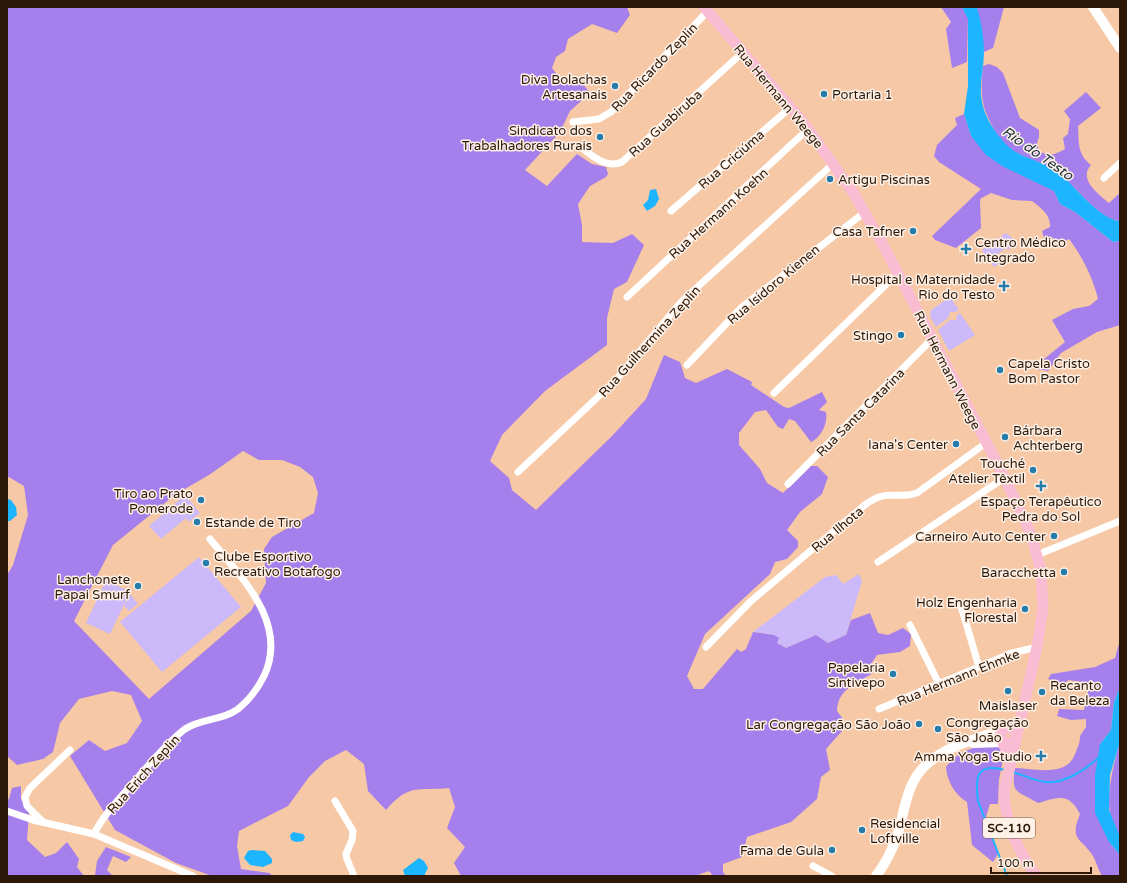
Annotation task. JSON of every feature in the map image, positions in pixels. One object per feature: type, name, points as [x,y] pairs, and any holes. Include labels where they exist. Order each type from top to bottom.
[{"type":"main road","name":"Rua Hermann Weege","points":[[706,9],[808,129],[834,163],[865,212],[986,443],[1027,525],[1041,572],[1043,608],[1037,647],[1009,767]]},
{"type":"main road","points":[[1006,728],[1014,730],[1016,738],[1011,744],[1003,742],[1000,735],[1006,728],[1021,715]]},
{"type":"main road","name":"SC-110","points":[[1003,742],[1009,767],[1004,792],[1006,818],[1016,843],[1036,876]]},
{"type":"street","points":[[1095,8],[1120,48]]},
{"type":"street","name":"Rua Ricardo Zeplin","points":[[573,122],[599,119],[611,112],[706,9]]},
{"type":"street","name":"Rua Guabiruba","points":[[582,147],[601,161],[614,164],[622,162],[743,52]]},
{"type":"street","name":"Rua Criciúma","points":[[671,211],[790,107]]},
{"type":"street","name":"Rua Hermann Koehn","points":[[627,297],[808,129]]},
{"type":"street","name":"Rua Guilhermina Zeplin","points":[[518,472],[615,381],[682,301],[834,163]]},
{"type":"street","points":[[1104,178],[1120,163]]},
{"type":"street","name":"Rua Isidoro Kienen","points":[[688,365],[742,307],[865,212]]},
{"type":"street","points":[[774,393],[898,273]]},
{"type":"street","name":"Rua Santa Catarina","points":[[788,484],[932,339]]},
{"type":"street","name":"Rua Ilhota","points":[[706,647],[751,601],[866,504],[885,495],[910,496],[917,493],[986,443]]},
{"type":"street","points":[[878,562],[1004,478]]},
{"type":"street","points":[[1037,555],[1120,521]]},
{"type":"street","name":"Rua Erich Zeplin","points":[[94,834],[103,818],[174,738],[194,724],[220,718],[238,709],[254,691],[269,665],[271,654],[271,631],[264,614],[249,588],[210,539]]},
{"type":"street","points":[[961,606],[979,667]]},
{"type":"street","points":[[910,625],[939,684]]},
{"type":"street","name":"Rua Hermann Ehmke","points":[[879,709],[1016,652],[1037,647]]},
{"type":"street","points":[[876,876],[892,850],[910,790],[920,772],[935,758],[961,745],[1006,728]]},
{"type":"street","points":[[961,745],[1003,742]]},
{"type":"street","points":[[43,822],[28,806],[25,797],[30,788],[70,750]]},
{"type":"street","points":[[335,801],[353,831],[352,840],[346,854],[354,876]]},
{"type":"street","points":[[7,811],[43,822],[94,834],[193,876]]},
{"type":"street","points":[[813,866],[832,876]]},
{"type":"shaded area","points":[[7,7],[627,7],[630,15],[617,33],[592,24],[568,39],[565,51],[556,57],[552,68],[562,81],[583,84],[590,93],[570,111],[560,132],[525,170],[547,186],[577,154],[592,164],[606,167],[608,174],[606,177],[590,186],[578,204],[582,225],[582,242],[613,243],[632,234],[644,245],[627,282],[614,289],[607,318],[607,345],[545,391],[502,435],[490,461],[509,478],[512,490],[536,510],[613,435],[646,399],[664,355],[680,362],[685,378],[696,383],[727,369],[752,382],[751,385],[784,407],[789,408],[822,392],[827,402],[819,410],[826,412],[826,421],[821,433],[811,442],[795,421],[789,419],[783,429],[778,427],[766,410],[755,412],[739,433],[739,445],[760,469],[767,483],[783,493],[811,466],[817,466],[828,477],[822,494],[800,512],[787,530],[798,541],[798,547],[787,559],[775,562],[770,574],[705,634],[687,676],[694,689],[703,689],[737,649],[741,652],[746,649],[753,632],[774,635],[779,638],[777,643],[786,648],[816,635],[828,643],[846,635],[851,620],[870,613],[878,633],[888,635],[903,628],[911,634],[910,646],[900,652],[877,655],[871,664],[873,673],[854,684],[844,692],[838,704],[837,711],[843,719],[842,731],[826,749],[830,770],[821,777],[817,799],[791,822],[747,837],[742,857],[723,864],[723,872],[726,876],[713,876],[709,871],[695,876],[461,876],[454,863],[465,847],[447,828],[455,807],[449,788],[422,789],[408,792],[394,801],[386,810],[368,791],[364,764],[346,750],[325,761],[309,777],[288,806],[239,831],[237,846],[241,869],[269,873],[273,876],[212,876],[176,863],[115,830],[70,756],[89,740],[105,751],[127,743],[142,721],[131,695],[112,691],[79,699],[60,723],[53,752],[43,759],[17,765],[7,756],[7,575],[13,565],[28,515],[24,486],[7,476]],"holes":[[[243,451],[259,460],[282,460],[300,467],[313,477],[318,493],[314,513],[272,537],[264,549],[266,583],[251,611],[149,699],[74,621],[113,545],[176,494],[209,475]]]},
{"type":"shaded area","points":[[941,7],[962,7],[968,18],[967,62],[952,68],[946,29],[951,22]]},
{"type":"shaded area","points":[[977,7],[1004,7],[993,48],[984,52]]},
{"type":"shaded area","points":[[989,64],[997,67],[1003,73],[1020,118],[1039,130],[1037,143],[1039,151],[1043,153],[1058,153],[1065,149],[1063,138],[1068,134],[1070,119],[1064,111],[1086,92],[1101,108],[1078,126],[1079,143],[1083,157],[1091,165],[1087,176],[1088,181],[1095,191],[1109,203],[1120,193],[1120,221],[1113,220],[1097,210],[1061,175],[1045,165],[1011,150],[1004,144],[988,118],[983,102],[983,66]]},
{"type":"shaded area","points":[[964,114],[971,136],[1036,181],[1054,191],[1060,204],[1075,212],[1113,242],[1120,241],[1120,325],[1097,332],[1061,353],[1048,371],[1037,369],[1038,364],[1065,342],[1052,320],[1073,309],[1089,306],[1098,299],[1096,291],[1086,268],[1069,239],[1062,243],[1051,237],[1045,241],[1042,231],[1050,227],[1049,219],[1045,212],[1032,201],[1012,200],[991,193],[980,199],[981,228],[956,248],[935,240],[932,236],[981,189],[939,162],[934,156],[937,145],[957,125],[955,118]]},
{"type":"shaded area","points":[[1006,233],[1017,242],[1008,250],[1006,248],[996,255],[1001,262],[994,267],[982,250]]},
{"type":"shaded area","points":[[950,297],[959,310],[950,312],[948,318],[936,327],[930,316],[931,310]]},
{"type":"shaded area","points":[[960,313],[975,335],[949,351],[938,330],[950,320],[956,320],[957,315]]},
{"type":"shaded area","points":[[185,495],[200,513],[189,522],[186,518],[161,539],[149,526]]},
{"type":"shaded area","points":[[199,557],[241,607],[162,672],[120,622]]},
{"type":"shaded area","points":[[859,574],[862,581],[846,635],[828,643],[816,635],[786,648],[777,643],[774,635],[753,632],[825,577],[836,575],[843,584]]},
{"type":"shaded area","points":[[106,580],[130,592],[110,634],[86,623]]},
{"type":"shaded area","points":[[130,594],[138,604],[129,611],[124,606]]},
{"type":"shaded area","points":[[1120,640],[1120,687],[1114,702],[1111,730],[1100,744],[1109,842],[1120,855],[1120,876],[1102,876],[1093,856],[1076,834],[1080,814],[1072,802],[1067,799],[1057,798],[1038,803],[1017,790],[1014,783],[1014,776],[1015,768],[1041,770],[1058,769],[1071,761],[1079,745],[1080,736],[1086,727],[1086,719],[1071,720],[1057,716],[1059,709],[1084,710],[1090,683],[1068,680],[1064,685],[1048,679],[1051,674],[1095,667],[1115,658]]},
{"type":"shaded area","points":[[1120,742],[1120,837],[1110,816],[1109,803],[1111,778]]},
{"type":"shaded area","points":[[990,745],[1001,748],[1003,760],[999,780],[998,804],[990,804],[986,817],[998,854],[993,862],[972,845],[967,802],[955,792],[952,787],[946,767],[950,762],[965,751]]},
{"type":"shaded area","points":[[21,786],[21,799],[29,813],[27,840],[45,857],[56,853],[67,842],[79,859],[77,867],[84,876],[7,876],[7,800],[9,799],[12,788]]},
{"type":"shaded area","points":[[106,847],[131,857],[126,862],[113,856],[107,870],[113,876],[84,876],[95,875],[97,861]]},
{"type":"water","points":[[962,7],[977,7],[984,46],[981,89],[982,101],[984,109],[994,130],[1015,152],[1044,164],[1058,172],[1090,204],[1113,220],[1120,221],[1120,241],[1113,242],[1075,212],[1060,204],[1054,191],[1002,166],[986,155],[971,136],[964,114],[968,86],[968,19]]},
{"type":"water","points":[[656,189],[659,199],[655,206],[647,211],[643,205],[648,200],[650,190]]},
{"type":"water","points":[[8,499],[11,500],[16,507],[17,515],[10,521],[7,521]]},
{"type":"water","points":[[1120,687],[1120,742],[1110,775],[1109,810],[1120,837],[1120,855],[1109,842],[1095,813],[1095,775],[1100,744],[1111,730],[1114,702]]},
{"type":"water","points":[[293,832],[303,834],[305,837],[303,841],[296,842],[291,840],[290,835]]},
{"type":"water","points":[[248,851],[265,851],[272,859],[272,863],[263,867],[250,865],[244,858]]},
{"type":"water","points":[[419,858],[424,861],[428,868],[424,876],[405,876],[403,870]]},
{"type":"waterway","points":[[1013,772],[1046,782],[1060,781],[1074,775],[1098,758]]},
{"type":"waterway","points":[[1005,770],[995,768],[983,770],[980,774],[977,785],[978,801],[1007,876]]},
{"type":"place","name":"Diva Bolachas Artesanais","points":[[615,86]]},
{"type":"place","name":"Portaria 1","points":[[824,94]]},
{"type":"place","name":"Sindicato dos Trabalhadores Rurais","points":[[600,137]]},
{"type":"place","name":"Artigu Piscinas","points":[[830,179]]},
{"type":"place","name":"Casa Tafner","points":[[913,231]]},
{"type":"place","name":"Centro Médico Integrado","points":[[966,249]]},
{"type":"place","name":"Hospital e Maternidade Rio do Testo","points":[[1004,286]]},
{"type":"place","name":"Stingo","points":[[901,335]]},
{"type":"place","name":"Capela Cristo Bom Pastor","points":[[1000,370]]},
{"type":"place","name":"Bárbara Achterberg","points":[[1005,437]]},
{"type":"place","name":"Iana's Center","points":[[956,444]]},
{"type":"place","name":"Touché Atelier Têxtil","points":[[1033,470]]},
{"type":"place","name":"Espaço Terapêutico Pedra do Sol","points":[[1041,486]]},
{"type":"place","name":"Tiro ao Prato Pomerode","points":[[201,500]]},
{"type":"place","name":"Estande de Tiro","points":[[197,522]]},
{"type":"place","name":"Carneiro Auto Center","points":[[1054,536]]},
{"type":"place","name":"Clube Esportivo Recreativo Botafogo","points":[[206,563]]},
{"type":"place","name":"Baracchetta","points":[[1064,572]]},
{"type":"place","name":"Lanchonete Papai Smurf","points":[[138,586]]},
{"type":"place","name":"Holz Engenharia Florestal","points":[[1025,609]]},
{"type":"place","name":"Papelaria Sintivepo","points":[[893,674]]},
{"type":"place","name":"Maislaser","points":[[1008,691]]},
{"type":"place","name":"Recanto da Beleza","points":[[1042,692]]},
{"type":"place","name":"Lar Congregação São João","points":[[919,724]]},
{"type":"place","name":"Congregação São João","points":[[938,729]]},
{"type":"place","name":"Amma Yoga Studio","points":[[1041,756]]},
{"type":"place","name":"Residencial Loftville","points":[[862,830]]},
{"type":"place","name":"Fama de Gula","points":[[832,850]]},
{"type":"water label","name":"Rio do Testo","points":[[1038,153]]}]
